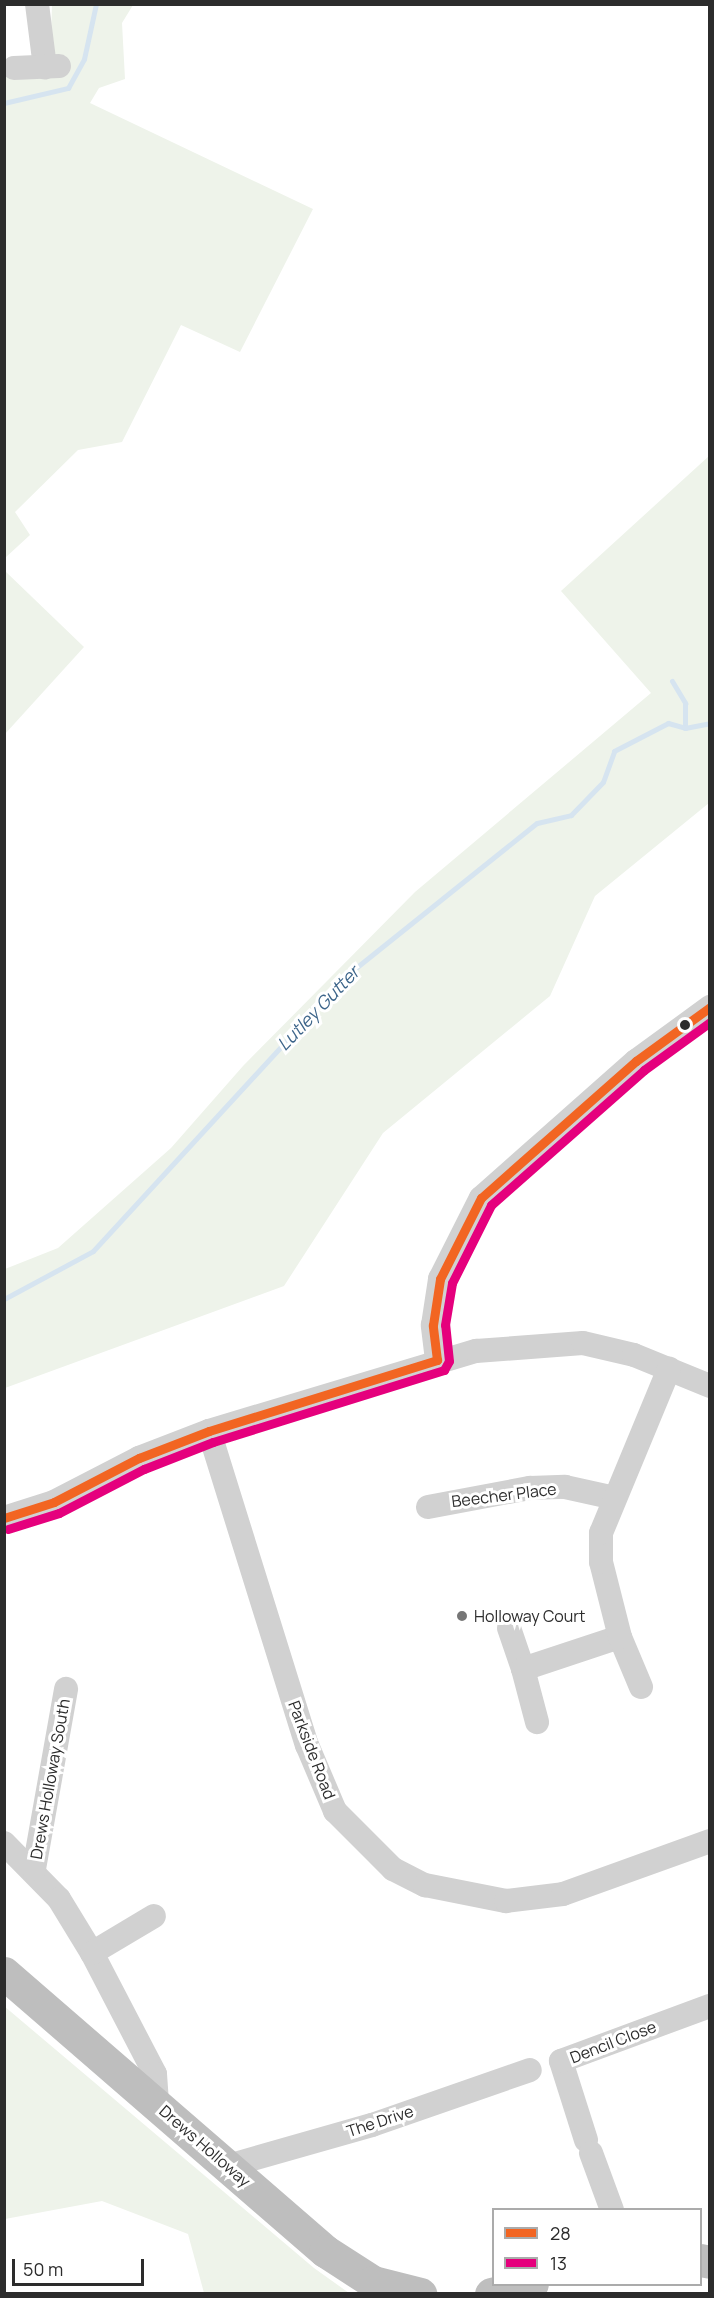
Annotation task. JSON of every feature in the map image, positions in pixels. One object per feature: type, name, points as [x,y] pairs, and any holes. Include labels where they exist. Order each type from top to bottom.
[{"type":"highway","name":"Drews Holloway","points":[[4,1972],[325,2251],[373,2282],[420,2294]]},
{"type":"highway","points":[[491,2294],[523,2286]]},
{"type":"street","points":[[14,68],[52,66],[38,4]]},
{"type":"street","points":[[437,1360],[433,1325],[440,1279],[481,1198],[636,1061],[706,1018]]},
{"type":"street","points":[[4,1518],[54,1502],[139,1458],[209,1431],[437,1360],[529,1343],[583,1343],[669,1369],[710,1386]]},
{"type":"street","points":[[641,1688],[620,1637],[601,1562],[601,1533],[669,1369]]},
{"type":"street","name":"Parkside Road","points":[[209,1431],[307,1745],[335,1811],[393,1869],[425,1885],[506,1901],[563,1894],[710,1841]]},
{"type":"street","name":"Beecher Place","points":[[428,1507],[530,1488],[565,1488],[615,1498]]},
{"type":"street","points":[[510,1628],[537,1722]]},
{"type":"street","points":[[523,1669],[620,1637]]},
{"type":"street","name":"Drews Holloway South","points":[[34,1869],[66,1689]]},
{"type":"street","name":"Drews Holloway South","points":[[4,1843],[34,1869],[60,1899],[92,1953],[155,2074],[157,2105]]},
{"type":"street","points":[[92,1953],[154,1916]]},
{"type":"street","name":"Dencil Close","points":[[611,2208],[561,2061],[710,2006]]},
{"type":"street","name":"The Drive","points":[[228,2166],[372,2125],[530,2070]]},
{"type":"shaded area","points":[[52,5],[133,5],[122,23],[125,79],[99,88],[90,103],[313,209],[240,352],[181,325],[122,442],[78,450],[15,512],[30,535],[5,558],[5,70],[50,68]]},
{"type":"shaded area","points":[[709,456],[709,803],[595,896],[550,996],[383,1133],[284,1286],[5,1388],[5,1269],[58,1248],[171,1148],[243,1066],[415,892],[651,693],[561,591]]},
{"type":"shaded area","points":[[4,570],[84,647],[5,734],[4,734]]},
{"type":"shaded area","points":[[4,2006],[314,2268],[349,2293],[204,2293],[188,2234],[102,2201],[5,2219]]},
{"type":"waterway","points":[[4,103],[68,88],[84,59],[96,4]]},
{"type":"waterway","points":[[672,681],[685,703],[685,728]]},
{"type":"waterway","name":"Lutley Gutter","points":[[4,1299],[93,1251],[347,975],[537,823],[571,815],[603,782],[614,751],[668,723],[685,728],[710,723]]},
{"type":"transit line","name":"28","points":[[4,1518],[54,1502],[139,1458],[209,1431],[437,1360],[433,1325],[440,1279],[481,1198],[636,1061],[710,1007]]},
{"type":"transit line","name":"13","points":[[8,1529],[59,1513],[144,1469],[213,1442],[444,1370],[449,1361],[445,1325],[452,1283],[491,1205],[644,1070],[710,1022]]},
{"type":"place","name":"Holloway Court","points":[[462,1616]]}]
